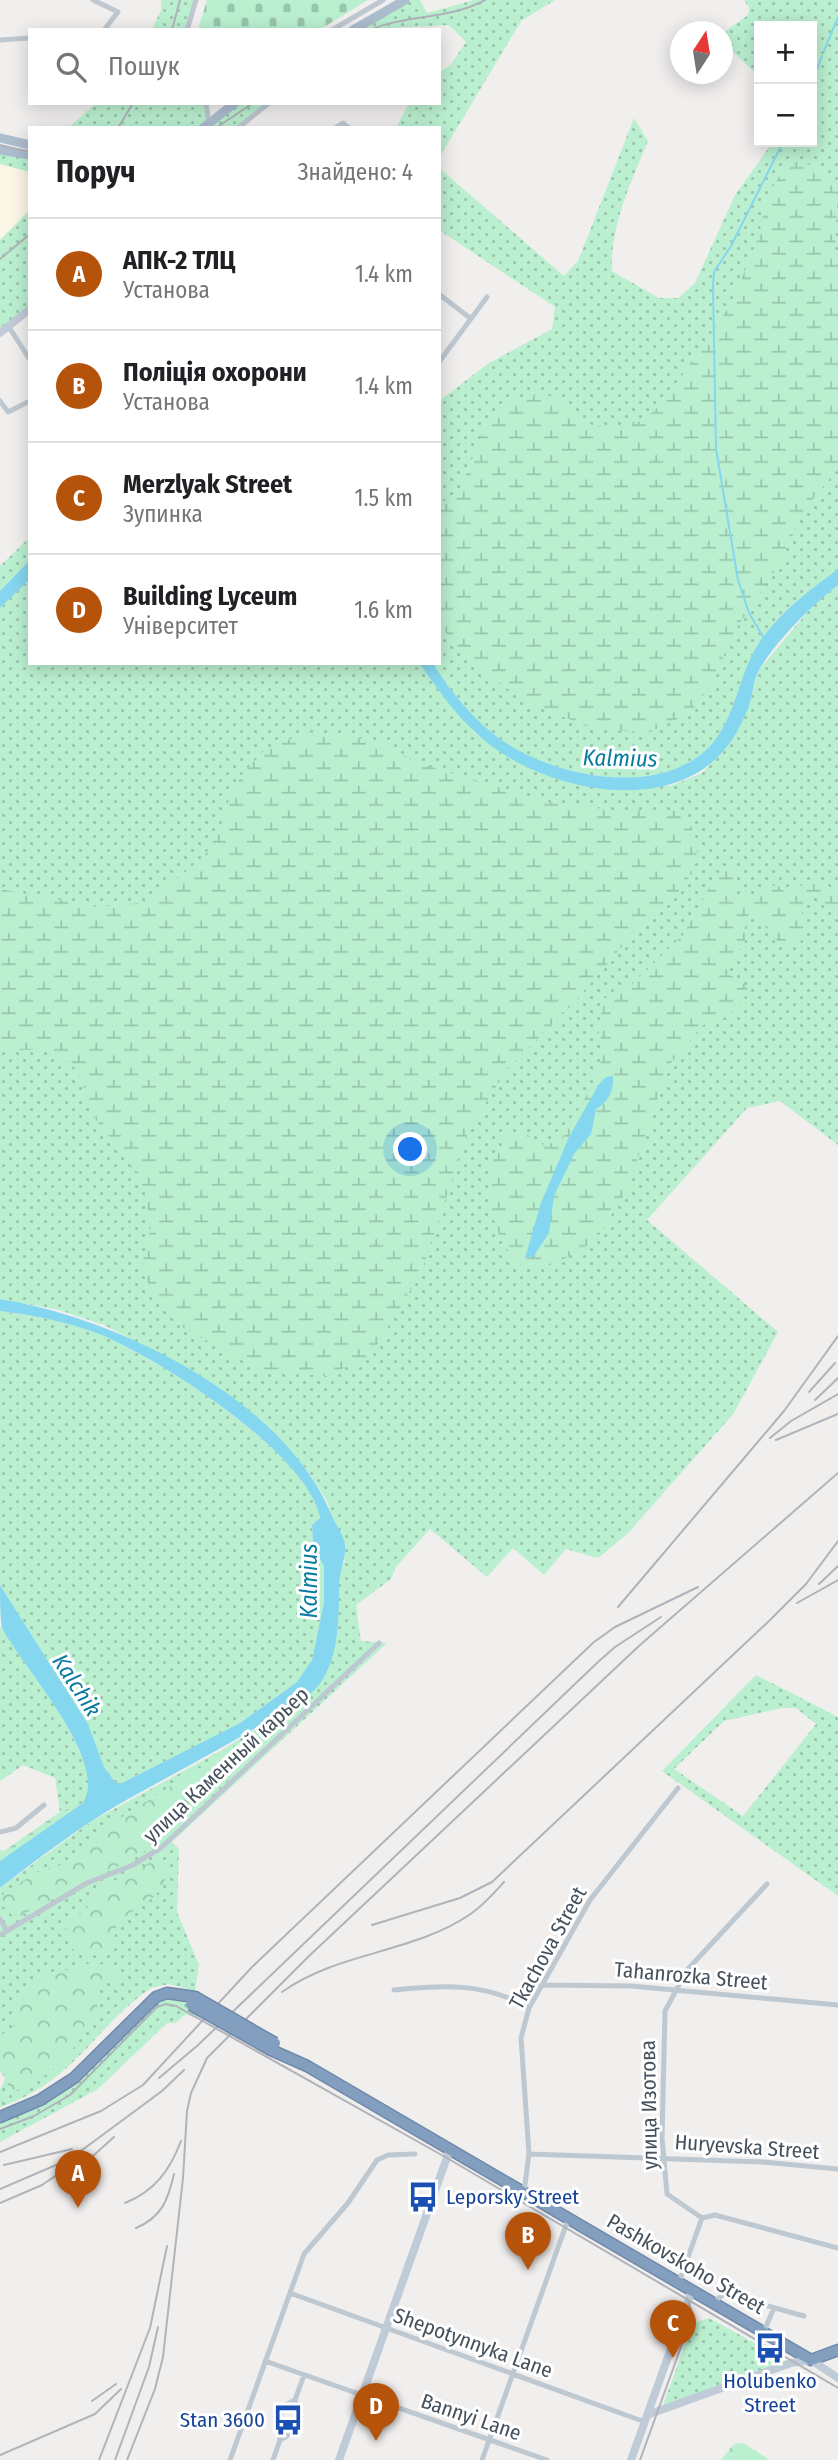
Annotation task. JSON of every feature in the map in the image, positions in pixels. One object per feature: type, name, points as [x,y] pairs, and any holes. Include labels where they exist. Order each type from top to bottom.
[{"type":"highway","name":"Pashkovskoho Street","points":[[0,2117],[58,2089],[88,2065],[150,2001],[162,1994],[176,1994],[193,2001],[569,2217],[811,2360]]},
{"type":"highway","points":[[811,2360],[838,2350]]},
{"type":"main road","points":[[356,28],[405,0]]},
{"type":"main road","points":[[207,126],[233,105]]},
{"type":"main road","points":[[0,138],[28,145]]},
{"type":"main road","points":[[0,150],[28,155]]},
{"type":"street","points":[[93,0],[118,12],[106,28]]},
{"type":"street","points":[[188,28],[196,0]]},
{"type":"street","points":[[335,28],[383,0]]},
{"type":"street","points":[[0,40],[28,38]]},
{"type":"street","points":[[206,105],[207,126]]},
{"type":"street","points":[[244,126],[266,105]]},
{"type":"street","points":[[441,296],[470,318]]},
{"type":"street","points":[[441,359],[487,297]]},
{"type":"street","points":[[0,333],[28,311]]},
{"type":"street","points":[[9,327],[28,357]]},
{"type":"street","points":[[0,401],[8,412],[28,402]]},
{"type":"street","name":"улица Каменный карьер","points":[[0,1935],[87,1883],[131,1866],[162,1847],[379,1643]]},
{"type":"street","name":"Tkachova Street","points":[[524,2192],[529,2154],[521,2053],[529,2008],[590,1900],[678,1788]]},
{"type":"street","points":[[0,1832],[16,1828],[44,1805]]},
{"type":"street","name":"улица Изотова","points":[[702,2218],[668,2196],[664,2158],[664,2017],[687,1970],[767,1884]]},
{"type":"street","points":[[0,1919],[7,1931]]},
{"type":"street","points":[[394,1990],[461,1985],[517,2001],[529,2008]]},
{"type":"street","name":"Tahanrozka Street","points":[[541,1985],[620,1986],[675,1993],[838,2005]]},
{"type":"street","points":[[339,2460],[450,2149]]},
{"type":"street","points":[[230,2460],[304,2254],[348,2203],[377,2160],[388,2155],[415,2154]]},
{"type":"street","name":"Huryevska Street","points":[[529,2154],[664,2158],[838,2169]]},
{"type":"street","points":[[679,2282],[702,2218],[715,2215],[838,2248]]},
{"type":"street","points":[[482,2460],[569,2217]]},
{"type":"street","points":[[631,2460],[692,2290]]},
{"type":"street","name":"Shepotynnyka Lane","points":[[290,2293],[513,2374],[646,2418]]},
{"type":"street","points":[[715,2302],[724,2294],[804,2316]]},
{"type":"street","points":[[764,2332],[774,2308]]},
{"type":"street","points":[[646,2418],[791,2363],[811,2360]]},
{"type":"street","name":"Pashkovskoho Street","points":[[811,2360],[838,2378]]},
{"type":"street","name":"Bannyi Lane","points":[[265,2361],[547,2460]]},
{"type":"street","points":[[281,2440],[276,2428],[279,2417],[284,2406],[295,2400],[304,2375]]},
{"type":"street","points":[[273,2460],[281,2440],[292,2434],[300,2412],[295,2400]]},
{"type":"shaded area","points":[[0,164],[28,171],[28,212],[0,239]]},
{"type":"green space","points":[[161,0],[196,0],[187,28],[153,28],[161,10]]},
{"type":"green space","points":[[207,0],[368,0],[322,28],[199,28]]},
{"type":"green space","points":[[405,0],[420,0],[427,13],[474,0],[555,0],[521,21],[441,155],[441,126],[397,126],[408,105],[441,105],[441,72],[451,64],[466,42],[449,25],[356,28]]},
{"type":"green space","points":[[744,0],[838,0],[838,569],[790,607],[760,642],[752,655],[724,726],[709,747],[687,763],[661,773],[633,777],[573,771],[544,762],[496,736],[461,702],[434,665],[441,665],[441,399],[489,363],[552,329],[555,307],[441,231],[441,170],[564,276],[578,261],[634,118],[648,141],[618,221],[612,271],[659,298],[678,298],[695,283],[735,195],[769,147],[817,147],[817,21],[754,21],[754,71],[733,52],[733,26],[748,15],[749,8]]},
{"type":"green space","points":[[94,105],[204,105],[207,121],[201,126],[70,126]]},
{"type":"green space","points":[[234,105],[267,105],[240,126],[207,126]]},
{"type":"green space","points":[[0,152],[28,158],[28,171],[0,164]]},
{"type":"green space","points":[[799,160],[819,169],[838,185],[835,255],[838,261],[838,469],[807,506],[776,569],[732,635],[714,680],[690,713],[648,733],[592,728],[525,702],[471,661],[441,627],[441,504],[460,490],[489,416],[518,398],[539,394],[555,397],[592,425],[616,428],[642,421],[664,402],[733,301],[759,235],[767,195],[781,174]]},
{"type":"green space","points":[[28,212],[28,311],[0,333],[0,240]]},
{"type":"green space","points":[[28,539],[28,562],[0,591],[0,566]]},
{"type":"green space","points":[[28,581],[28,665],[420,665],[477,735],[545,775],[670,786],[702,773],[730,743],[749,706],[758,671],[816,602],[838,585],[838,1145],[780,1101],[747,1108],[647,1220],[778,1332],[734,1413],[628,1533],[598,1558],[566,1549],[544,1575],[513,1548],[487,1577],[430,1529],[396,1567],[391,1579],[356,1605],[361,1641],[387,1643],[172,1842],[179,1849],[177,1912],[199,1965],[195,1991],[169,1984],[151,1988],[131,2003],[66,2069],[26,2096],[0,2107],[0,2090],[5,2078],[0,2071],[0,1888],[92,1821],[222,1750],[303,1700],[338,1629],[339,1575],[345,1561],[327,1501],[308,1471],[273,1432],[234,1400],[198,1374],[104,1325],[59,1310],[0,1299],[0,608]]},
{"type":"green space","points":[[309,732],[382,741],[415,762],[547,802],[612,810],[675,811],[691,826],[698,846],[693,872],[671,901],[625,943],[573,1004],[508,1068],[469,1129],[421,1273],[370,1356],[326,1376],[263,1372],[180,1326],[155,1295],[141,1270],[151,1226],[144,1188],[125,1156],[93,1116],[78,1070],[49,1049],[0,1051],[0,889],[98,907],[150,902],[205,855],[225,820],[228,802],[240,777],[266,748]]},
{"type":"green space","points":[[731,866],[737,872],[734,887],[738,900],[758,894],[766,884],[781,887],[785,893],[815,879],[838,891],[838,919],[822,899],[808,897],[801,909],[807,931],[799,944],[792,944],[774,938],[761,917],[751,911],[745,920],[745,942],[726,965],[729,974],[748,987],[743,1002],[727,1017],[706,1022],[669,1065],[627,1190],[596,1240],[559,1262],[527,1269],[507,1249],[495,1223],[490,1179],[496,1154],[507,1136],[522,1132],[544,1145],[561,1141],[596,1078],[605,1047],[598,1032],[603,999],[629,987],[683,935],[712,883],[722,869]]},
{"type":"green space","points":[[0,1311],[50,1320],[99,1334],[157,1364],[227,1411],[260,1437],[288,1465],[309,1492],[320,1518],[312,1525],[313,1546],[324,1566],[324,1602],[312,1660],[297,1682],[240,1723],[122,1783],[116,1783],[104,1767],[88,1724],[0,1585]]},
{"type":"green space","points":[[0,1626],[68,1729],[80,1751],[90,1789],[83,1803],[0,1861],[0,1849],[3,1852],[60,1812],[55,1778],[23,1765],[0,1781]]},
{"type":"green space","points":[[756,1675],[838,1717],[838,1896],[662,1771]],"holes":[[[782,1708],[796,1708],[816,1724],[743,1816],[674,1769],[724,1721]]]},
{"type":"green space","points":[[301,1704],[308,1707],[236,1775],[181,1811],[153,1845],[140,1855],[20,1916],[12,1915],[2,1905],[4,1892],[40,1871],[77,1860],[114,1822]]},
{"type":"green space","points":[[83,1803],[0,1861],[0,1854],[60,1812]]},
{"type":"green space","points":[[155,1860],[161,1860],[167,1867],[162,1887],[150,1900],[117,1923],[112,1953],[103,1957],[74,1951],[65,1937],[67,1922],[85,1911],[100,1888]]},
{"type":"green space","points":[[94,1962],[117,1969],[122,1976],[118,1982],[108,1983],[97,1990],[98,2020],[79,2039],[67,2059],[37,2081],[11,2093],[0,2065],[0,2034],[10,2033],[15,2029],[11,2007],[21,1989],[40,1978]]},
{"type":"green space","points":[[163,1997],[176,1997],[202,2012],[196,2019],[186,2014],[175,2023],[167,2023],[98,2089],[0,2142],[0,2120],[49,2098],[138,2016]]},
{"type":"green space","points":[[709,2318],[787,2361],[663,2405],[690,2331],[697,2322]]},
{"type":"green space","points":[[745,2444],[770,2460],[721,2460],[732,2446]]},
{"type":"water","points":[[28,562],[28,581],[0,608],[0,591]]},
{"type":"water","points":[[838,569],[838,585],[795,624],[759,670],[749,706],[729,744],[705,768],[674,783],[640,790],[604,789],[568,782],[533,770],[502,753],[476,733],[453,709],[420,665],[434,665],[461,702],[496,736],[544,762],[603,776],[633,777],[661,773],[687,763],[709,747],[724,726],[752,655],[760,642],[779,618]]},
{"type":"water","points":[[613,1076],[609,1096],[596,1109],[591,1134],[574,1154],[554,1196],[549,1233],[533,1257],[525,1258],[541,1203],[569,1137],[599,1084],[606,1077]]},
{"type":"water","points":[[0,1299],[95,1324],[145,1345],[193,1371],[237,1401],[277,1435],[309,1474],[342,1534],[345,1550],[339,1581],[335,1646],[323,1679],[311,1693],[229,1744],[105,1813],[0,1888],[0,1861],[83,1803],[88,1785],[85,1764],[75,1740],[2,1628],[0,1585],[88,1724],[104,1767],[116,1783],[122,1783],[240,1723],[297,1682],[312,1660],[324,1602],[324,1566],[313,1546],[312,1525],[320,1518],[309,1492],[289,1465],[260,1438],[192,1386],[125,1346],[75,1326],[0,1311]]},
{"type":"waterway","points":[[824,51],[838,17]]},
{"type":"waterway","points":[[817,69],[822,56]]},
{"type":"waterway","points":[[765,640],[749,613],[738,580],[716,449],[713,287],[714,272],[731,246],[780,147]]},
{"type":"tram line","points":[[376,28],[398,21],[457,11],[485,0]]},
{"type":"tram line","points":[[219,126],[250,105]]},
{"type":"tram line","points":[[0,145],[28,152]]},
{"type":"tram line","points":[[0,2129],[34,2116],[70,2095],[157,2007],[166,2004],[176,2006],[447,2158],[838,2388]]},
{"type":"tram line","points":[[640,2460],[690,2322],[691,2309],[687,2298]]},
{"type":"railway","points":[[173,28],[180,0]]},
{"type":"railway","points":[[119,126],[132,105]]},
{"type":"railway","points":[[0,259],[28,236]]},
{"type":"railway","points":[[618,1607],[784,1411],[838,1336]]},
{"type":"railway","points":[[809,1392],[835,1363]]},
{"type":"railway","points":[[815,1400],[838,1378]]},
{"type":"railway","points":[[770,1438],[791,1421],[838,1394]]},
{"type":"railway","points":[[776,1440],[838,1414]]},
{"type":"railway","points":[[127,2460],[155,2389],[163,2357],[183,2178],[187,2111],[191,2093],[207,2058],[308,1957],[640,1645],[838,1473]]},
{"type":"railway","points":[[372,1925],[460,1898],[492,1882],[770,1620],[806,1584],[838,1541]]},
{"type":"railway","points":[[819,1584],[838,1566]]},
{"type":"railway","points":[[797,1603],[838,1580]]},
{"type":"railway","points":[[0,2152],[101,2111],[143,2085],[252,1967],[594,1642],[615,1627],[698,1587]]},
{"type":"railway","points":[[159,2078],[197,2046],[598,1662],[615,1647],[661,1617]]},
{"type":"railway","points":[[282,1992],[327,1968],[400,1946],[447,1928],[479,1908],[504,1882]]},
{"type":"railway","points":[[0,2189],[70,2159],[162,2091],[184,2070]]},
{"type":"railway","points":[[64,2182],[114,2137]]},
{"type":"railway","points":[[125,2203],[153,2186],[172,2161],[181,2141]]},
{"type":"railway","points":[[4,2165],[72,2149]]},
{"type":"railway","points":[[0,2203],[42,2185],[70,2166]]},
{"type":"railway","points":[[136,2228],[158,2213],[169,2192],[174,2174]]},
{"type":"railway","points":[[99,2460],[150,2328],[167,2246]]},
{"type":"railway","points":[[115,2460],[149,2367],[158,2327]]},
{"type":"railway","points":[[92,2401],[116,2384]]},
{"type":"railway","points":[[0,2455],[95,2414],[121,2389]]},
{"type":"place","name":"Leporsky Street","points":[[423,2197]]},
{"type":"place","name":"АПК-2 ТЛЦ","points":[[78,2208]]},
{"type":"place","name":"Поліція охорони","points":[[528,2270]]},
{"type":"place","name":"Holubenko Street","points":[[770,2348]]},
{"type":"place","name":"Merzlyak Street","points":[[673,2358]]},
{"type":"place","name":"Stan 3600","points":[[288,2420]]},
{"type":"place","name":"Building Lyceum","points":[[376,2441]]},
{"type":"water label","name":"Kalmius","points":[[620,758]]},
{"type":"water label","name":"Kalmius","points":[[309,1581]]},
{"type":"water label","name":"Kalchik","points":[[77,1685]]}]
